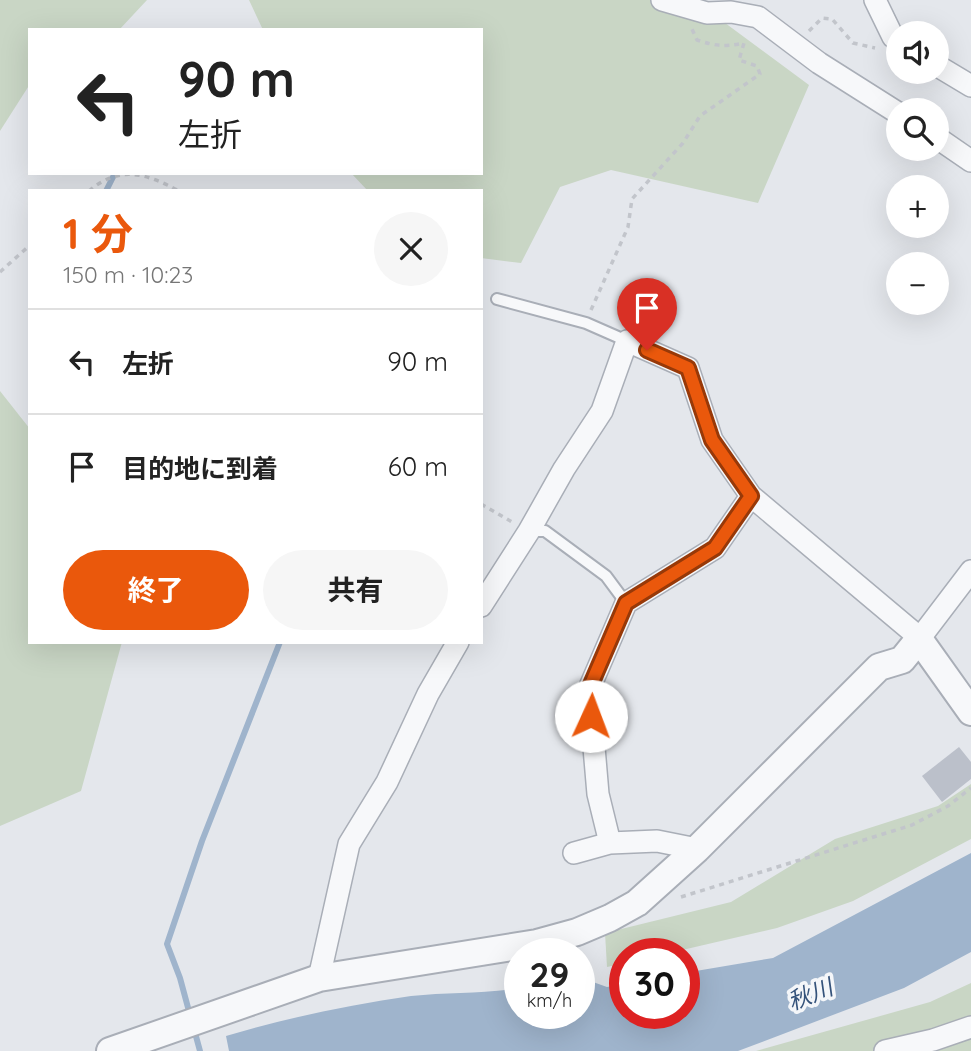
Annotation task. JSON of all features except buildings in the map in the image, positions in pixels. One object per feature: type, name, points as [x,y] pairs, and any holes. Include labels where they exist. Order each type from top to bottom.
[{"type":"street","points":[[662,0],[707,13],[731,12],[758,17],[846,82],[886,106]]},
{"type":"street","points":[[880,2],[888,21]]},
{"type":"street","points":[[949,73],[971,86]]},
{"type":"street","points":[[949,145],[971,161]]},
{"type":"street","points":[[483,603],[529,531],[564,469],[603,411],[627,341],[688,368],[712,440],[751,496],[920,638],[971,571]]},
{"type":"street","points":[[610,844],[598,794],[589,689],[626,603],[715,548],[751,496]]},
{"type":"street","points":[[110,1051],[319,978],[537,943],[577,932],[610,918],[637,903],[697,849],[879,667],[902,660],[919,639],[971,712]]},
{"type":"street","points":[[319,978],[349,844],[387,782],[428,694],[457,644]]},
{"type":"street","points":[[574,853],[610,844],[657,841],[697,849]]},
{"type":"street","points":[[885,1051],[933,1040],[971,1027]]},
{"type":"lane","points":[[497,299],[586,323],[627,341]]},
{"type":"lane","points":[[529,531],[545,531],[606,576],[626,603]]},
{"type":"path","points":[[586,323],[628,226],[632,199],[683,143],[700,116],[760,74],[758,65],[739,60],[744,43],[723,48],[697,40],[692,31],[694,20],[707,13]]},
{"type":"path","points":[[795,44],[806,38],[810,29],[822,18],[832,19],[853,43],[871,48],[886,46]]},
{"type":"path","points":[[91,189],[100,181],[114,175]]},
{"type":"path","points":[[138,175],[176,189]]},
{"type":"path","points":[[0,272],[28,247]]},
{"type":"path","points":[[483,505],[529,531]]},
{"type":"path","points":[[637,903],[671,900],[912,825],[948,806],[971,788]]},
{"type":"green space","points":[[0,0],[147,0],[121,28],[28,28],[28,87],[0,131]]},
{"type":"green space","points":[[249,0],[694,0],[809,85],[758,203],[611,170],[560,187],[521,263],[483,258],[483,189],[366,189],[353,175],[483,175],[483,28],[262,28]]},
{"type":"green space","points":[[0,391],[28,426],[28,644],[121,644],[81,791],[0,826]]},
{"type":"green space","points":[[971,784],[971,839],[853,901],[777,928],[700,946],[700,938],[609,938],[607,967],[605,933],[731,902],[835,839],[938,806]]},
{"type":"green space","points":[[971,983],[971,1051],[756,1051],[930,1002]]},
{"type":"water","name":"秋川","points":[[971,853],[971,952],[904,988],[738,1051],[229,1051],[226,1036],[318,1013],[411,996],[504,990],[504,1029],[595,1029],[595,983],[609,987],[609,1029],[700,1029],[700,970],[773,958]]},
{"type":"waterway","points":[[107,189],[114,175]]},
{"type":"waterway","points":[[190,1015],[167,944],[202,841],[279,644]]},
{"type":"waterway","points":[[194,1029],[200,1051]]},
{"type":"route","points":[[591,716],[589,689],[626,603],[715,548],[751,496],[712,440],[688,368],[647,350]]}]
